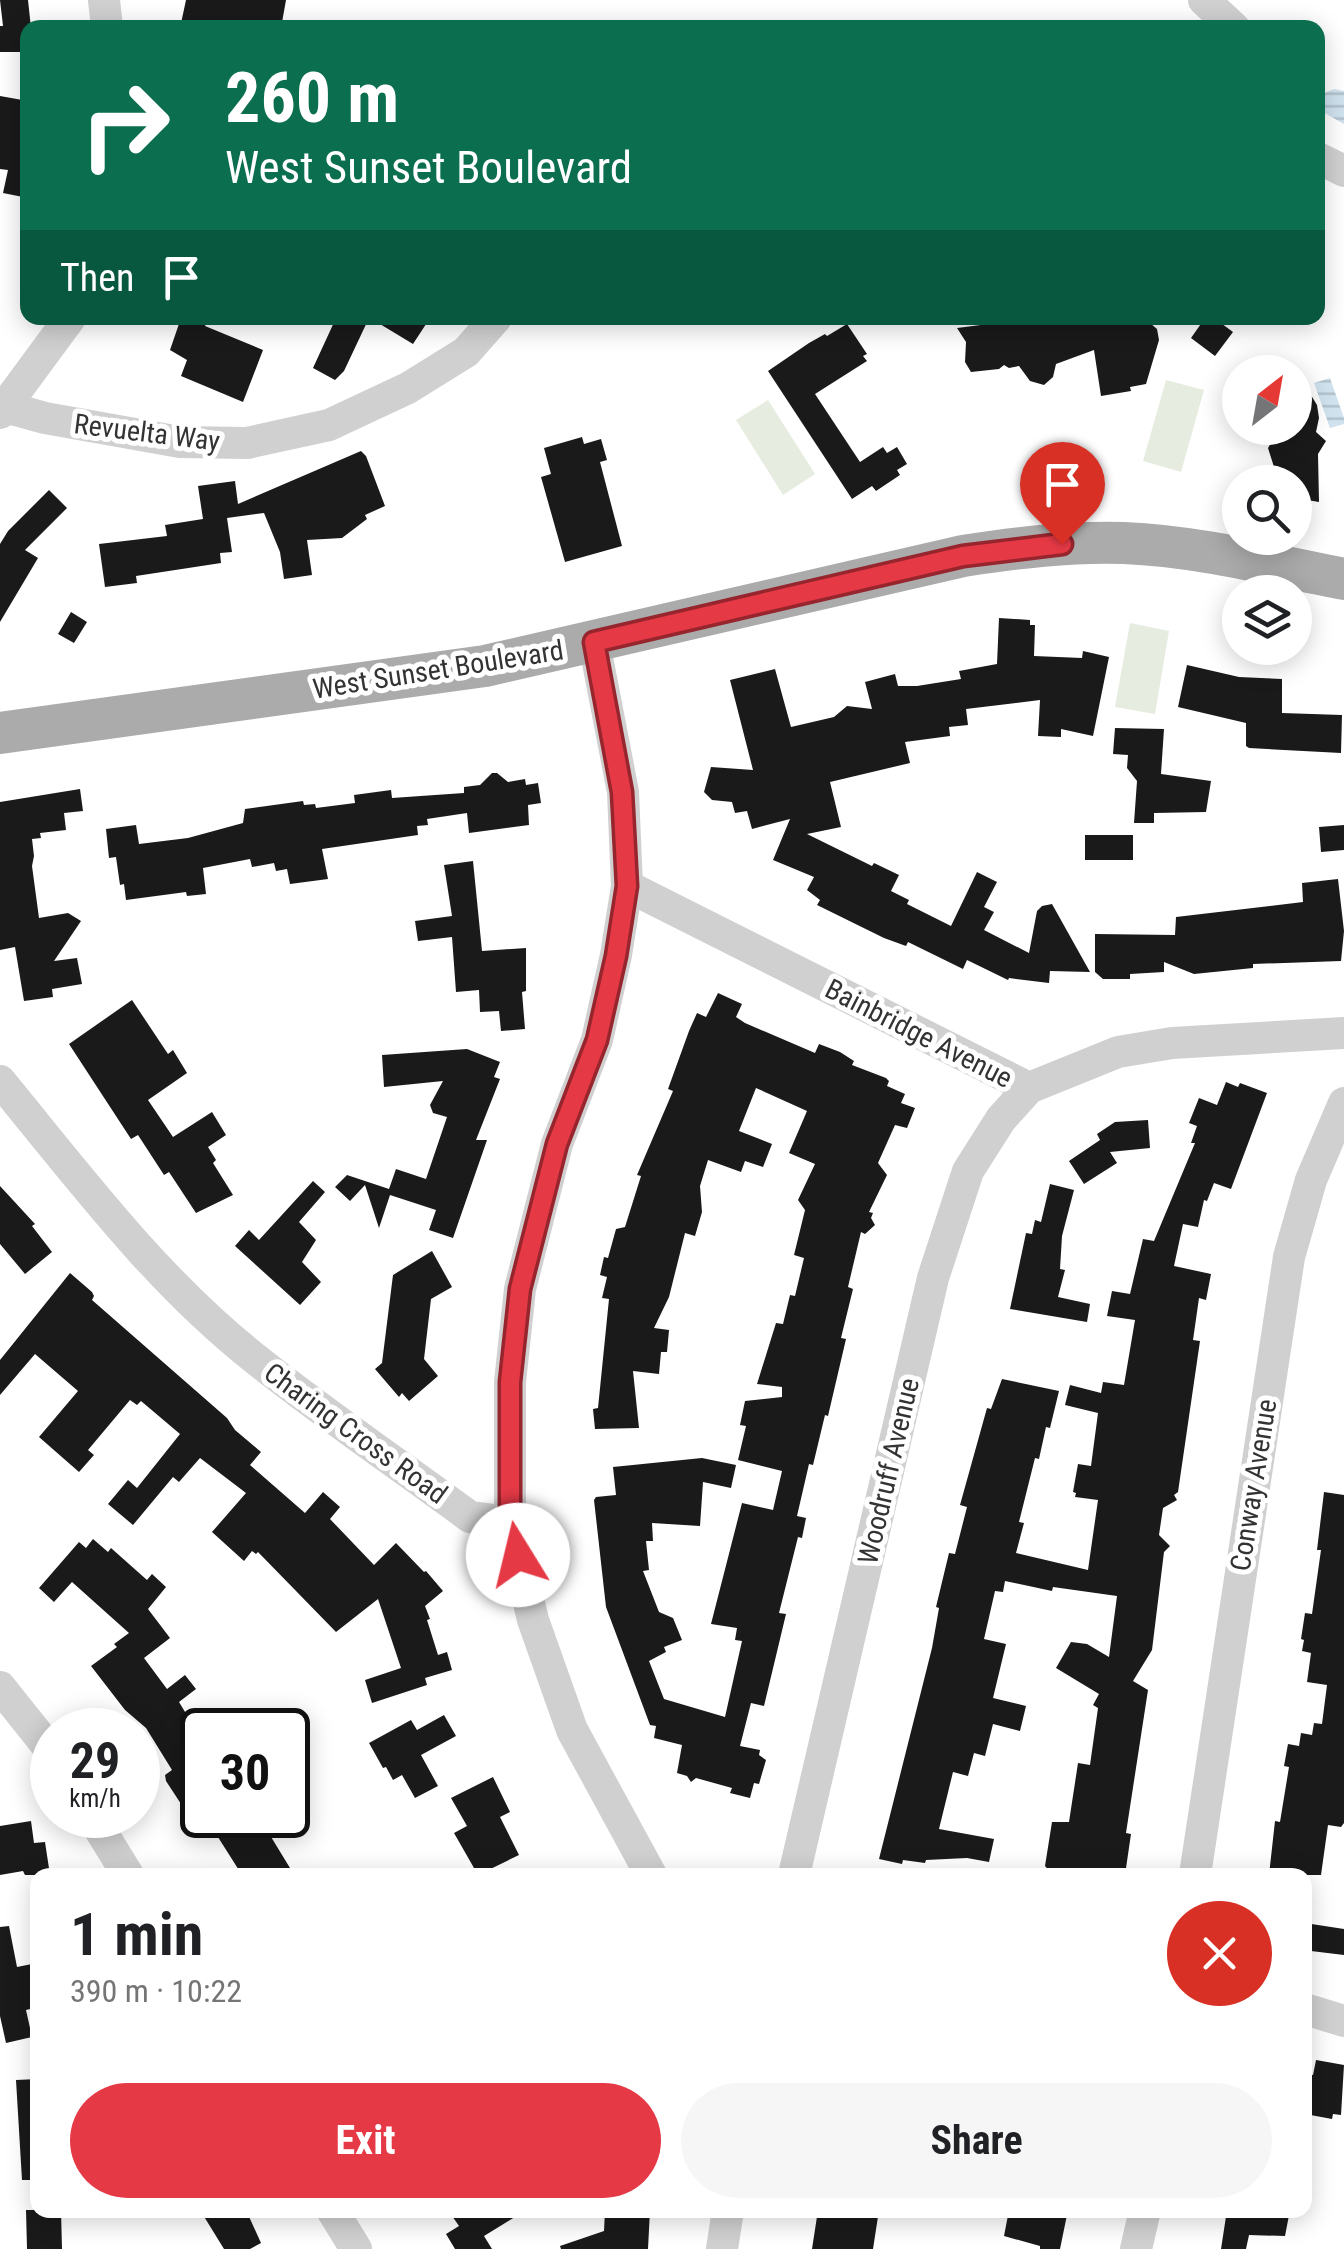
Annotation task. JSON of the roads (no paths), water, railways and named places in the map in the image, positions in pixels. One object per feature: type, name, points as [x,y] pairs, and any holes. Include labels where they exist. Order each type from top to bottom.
[{"type":"main road","name":"West Sunset Boulevard","points":[[0,733],[485,666],[963,556],[1016,548],[1123,543],[1170,547],[1344,579]]},
{"type":"street","points":[[1204,0],[1225,20]]},
{"type":"street","points":[[2,410],[65,325]]},
{"type":"street","name":"Revuelta Way","points":[[2,410],[180,442],[248,443],[329,424],[408,388],[466,352],[490,325]]},
{"type":"street","points":[[594,642],[622,792],[627,886],[597,1040],[557,1144],[520,1289],[510,1382],[510,1522],[533,1620],[572,1730],[647,1868]]},
{"type":"street","name":"Bainbridge Avenue","points":[[627,886],[1029,1088],[1118,1052],[1172,1043],[1344,1034]]},
{"type":"street","name":"Charing Cross Road","points":[[0,1080],[116,1224],[252,1356],[470,1516],[510,1522]]},
{"type":"street","name":"Woodruff Avenue","points":[[796,1868],[932,1278],[968,1171],[1002,1119],[1029,1088]]},
{"type":"street","name":"Conway Avenue","points":[[1196,1868],[1286,1272],[1311,1180],[1344,1103]]},
{"type":"street","points":[[0,1687],[30,1724]]},
{"type":"street","points":[[105,1838],[124,1868]]},
{"type":"street","points":[[1312,2011],[1344,2022]]},
{"type":"street","points":[[337,2218],[356,2249]]},
{"type":"street","points":[[722,2249],[727,2218]]},
{"type":"street","points":[[1136,2249],[1142,2218]]},
{"type":"water","points":[[1344,91],[1344,124],[1325,113],[1325,93]]},
{"type":"water","points":[[1330,378],[1344,424],[1330,428],[1314,383]]}]
